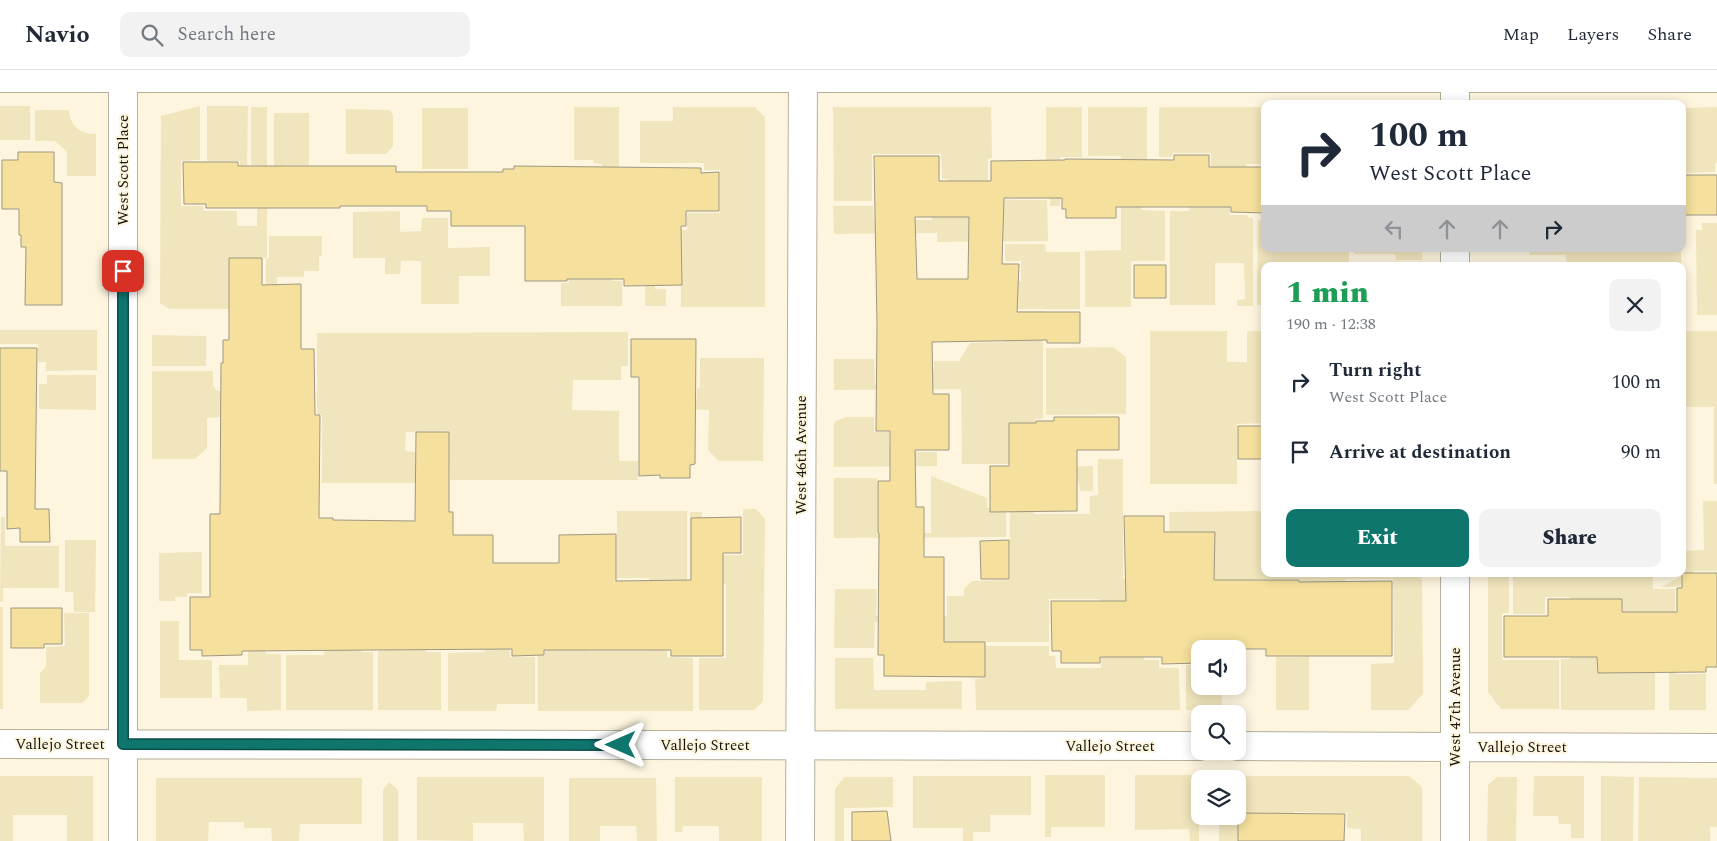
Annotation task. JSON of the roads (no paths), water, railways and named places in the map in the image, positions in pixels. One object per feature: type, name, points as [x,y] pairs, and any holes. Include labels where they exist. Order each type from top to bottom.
[{"type":"street","points":[[0,78],[123,74],[803,74],[1455,84],[1717,78]]},
{"type":"street","name":"West Scott Place","points":[[123,74],[123,841]]},
{"type":"street","name":"West 46th Avenue","points":[[800,841],[803,74]]},
{"type":"street","name":"West 47th Avenue","points":[[1455,577],[1455,841]]},
{"type":"street","name":"Vallejo Street","points":[[0,744],[1191,746]]},
{"type":"street","name":"Vallejo Street","points":[[1246,746],[1717,748]]}]
